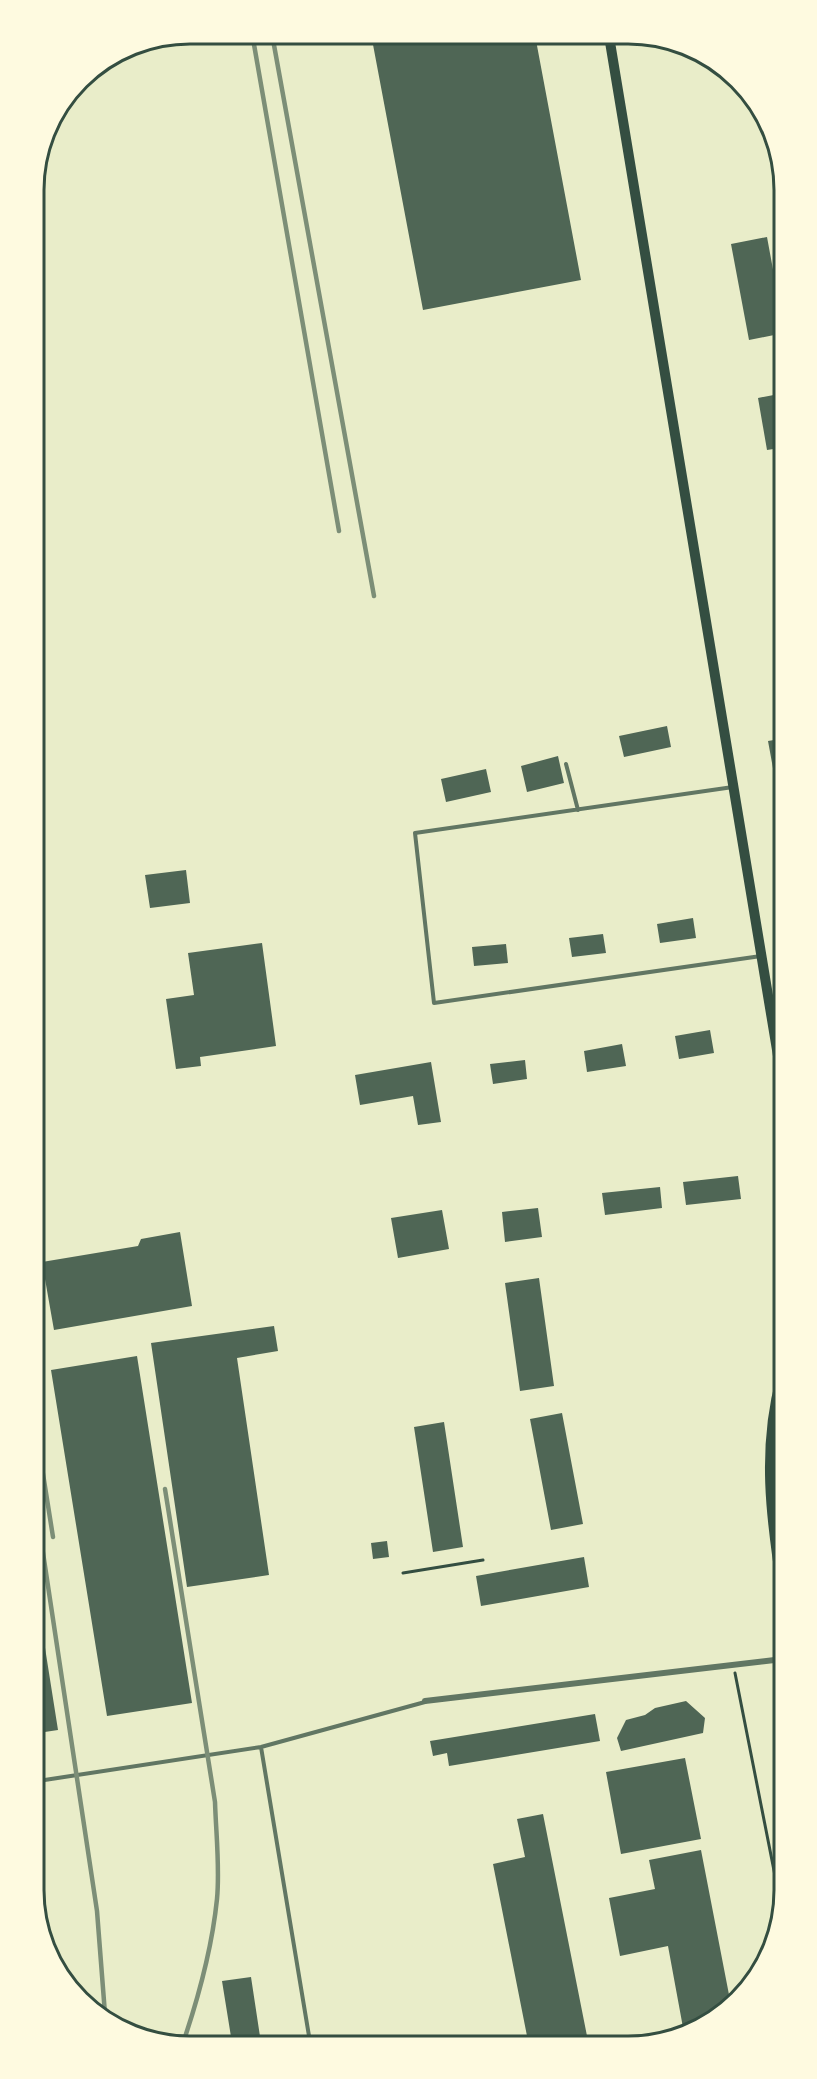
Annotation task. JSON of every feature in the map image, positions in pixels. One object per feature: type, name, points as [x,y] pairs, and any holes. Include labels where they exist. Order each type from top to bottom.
[{"type":"main road","points":[[610,44],[774,1027]]},
{"type":"main road","points":[[773,1426],[771,1483],[773,1516]]},
{"type":"street","points":[[425,1701],[773,1660]]},
{"type":"lane","points":[[566,764],[578,810]]},
{"type":"lane","points":[[734,787],[414,832],[434,1003],[762,956]]},
{"type":"lane","points":[[44,1780],[261,1747],[425,1701]]},
{"type":"lane","points":[[261,1747],[309,2036]]},
{"type":"path","points":[[403,1573],[483,1560]]},
{"type":"path","points":[[733,1664],[773,1866]]},
{"type":"building","points":[[373,44],[537,44],[581,280],[423,310]]},
{"type":"building","points":[[767,237],[774,275],[774,335],[749,340],[731,244]]},
{"type":"building","points":[[774,395],[774,449],[767,450],[758,398]]},
{"type":"building","points":[[667,726],[671,747],[624,757],[619,736]]},
{"type":"building","points":[[774,740],[774,772],[768,741]]},
{"type":"building","points":[[558,756],[564,783],[527,792],[521,766]]},
{"type":"building","points":[[486,769],[491,792],[446,802],[441,779]]},
{"type":"building","points":[[186,870],[190,903],[150,908],[145,875]]},
{"type":"building","points":[[693,918],[696,938],[660,943],[657,924]]},
{"type":"building","points":[[603,934],[606,953],[572,957],[569,938]]},
{"type":"building","points":[[262,943],[276,1046],[200,1057],[201,1066],[176,1069],[166,999],[194,995],[188,953]]},
{"type":"building","points":[[506,944],[508,963],[474,966],[472,947]]},
{"type":"building","points":[[710,1030],[714,1053],[679,1059],[675,1036]]},
{"type":"building","points":[[622,1044],[626,1066],[587,1072],[584,1051]]},
{"type":"building","points":[[525,1060],[527,1079],[493,1084],[490,1064]]},
{"type":"building","points":[[431,1062],[441,1122],[418,1125],[413,1096],[360,1105],[355,1075]]},
{"type":"building","points":[[738,1176],[741,1199],[686,1205],[683,1182]]},
{"type":"building","points":[[660,1187],[662,1208],[605,1215],[602,1193]]},
{"type":"building","points":[[538,1208],[542,1237],[505,1242],[502,1212]]},
{"type":"building","points":[[442,1210],[449,1249],[398,1258],[391,1218]]},
{"type":"building","points":[[180,1232],[192,1306],[54,1330],[44,1262],[138,1246],[141,1239]]},
{"type":"building","points":[[539,1278],[554,1386],[520,1391],[505,1283]]},
{"type":"building","points":[[274,1326],[278,1351],[237,1358],[269,1575],[187,1587],[151,1343]]},
{"type":"building","points":[[137,1356],[192,1703],[107,1716],[51,1370]]},
{"type":"building","points":[[562,1413],[583,1524],[551,1530],[530,1419]]},
{"type":"building","points":[[444,1422],[463,1547],[433,1552],[414,1427]]},
{"type":"building","points":[[387,1541],[389,1557],[373,1559],[371,1543]]},
{"type":"building","points":[[584,1557],[589,1587],[481,1606],[476,1576]]},
{"type":"building","points":[[44,1641],[58,1730],[44,1732]]},
{"type":"building","points":[[686,1701],[705,1718],[703,1733],[621,1751],[617,1738],[626,1720],[645,1715],[655,1708]]},
{"type":"building","points":[[595,1714],[600,1741],[449,1766],[447,1753],[433,1756],[430,1741]]},
{"type":"building","points":[[685,1758],[701,1839],[621,1854],[606,1772]]},
{"type":"building","points":[[543,1814],[587,2036],[527,2036],[493,1864],[525,1857],[517,1819]]},
{"type":"building","points":[[701,1850],[729,1994],[709,2011],[682,2024],[668,1946],[620,1956],[609,1898],[655,1889],[649,1860]]},
{"type":"building","points":[[251,1977],[260,2036],[231,2036],[222,1981]]},
{"type":"railway","points":[[254,44],[339,531]]},
{"type":"railway","points":[[274,44],[374,596]]},
{"type":"railway","points":[[44,1480],[53,1537]]},
{"type":"railway","points":[[165,1489],[215,1802],[218,1863],[218,1887],[212,1936],[185,2036]]},
{"type":"railway","points":[[44,1559],[97,1911],[105,2008]]}]
